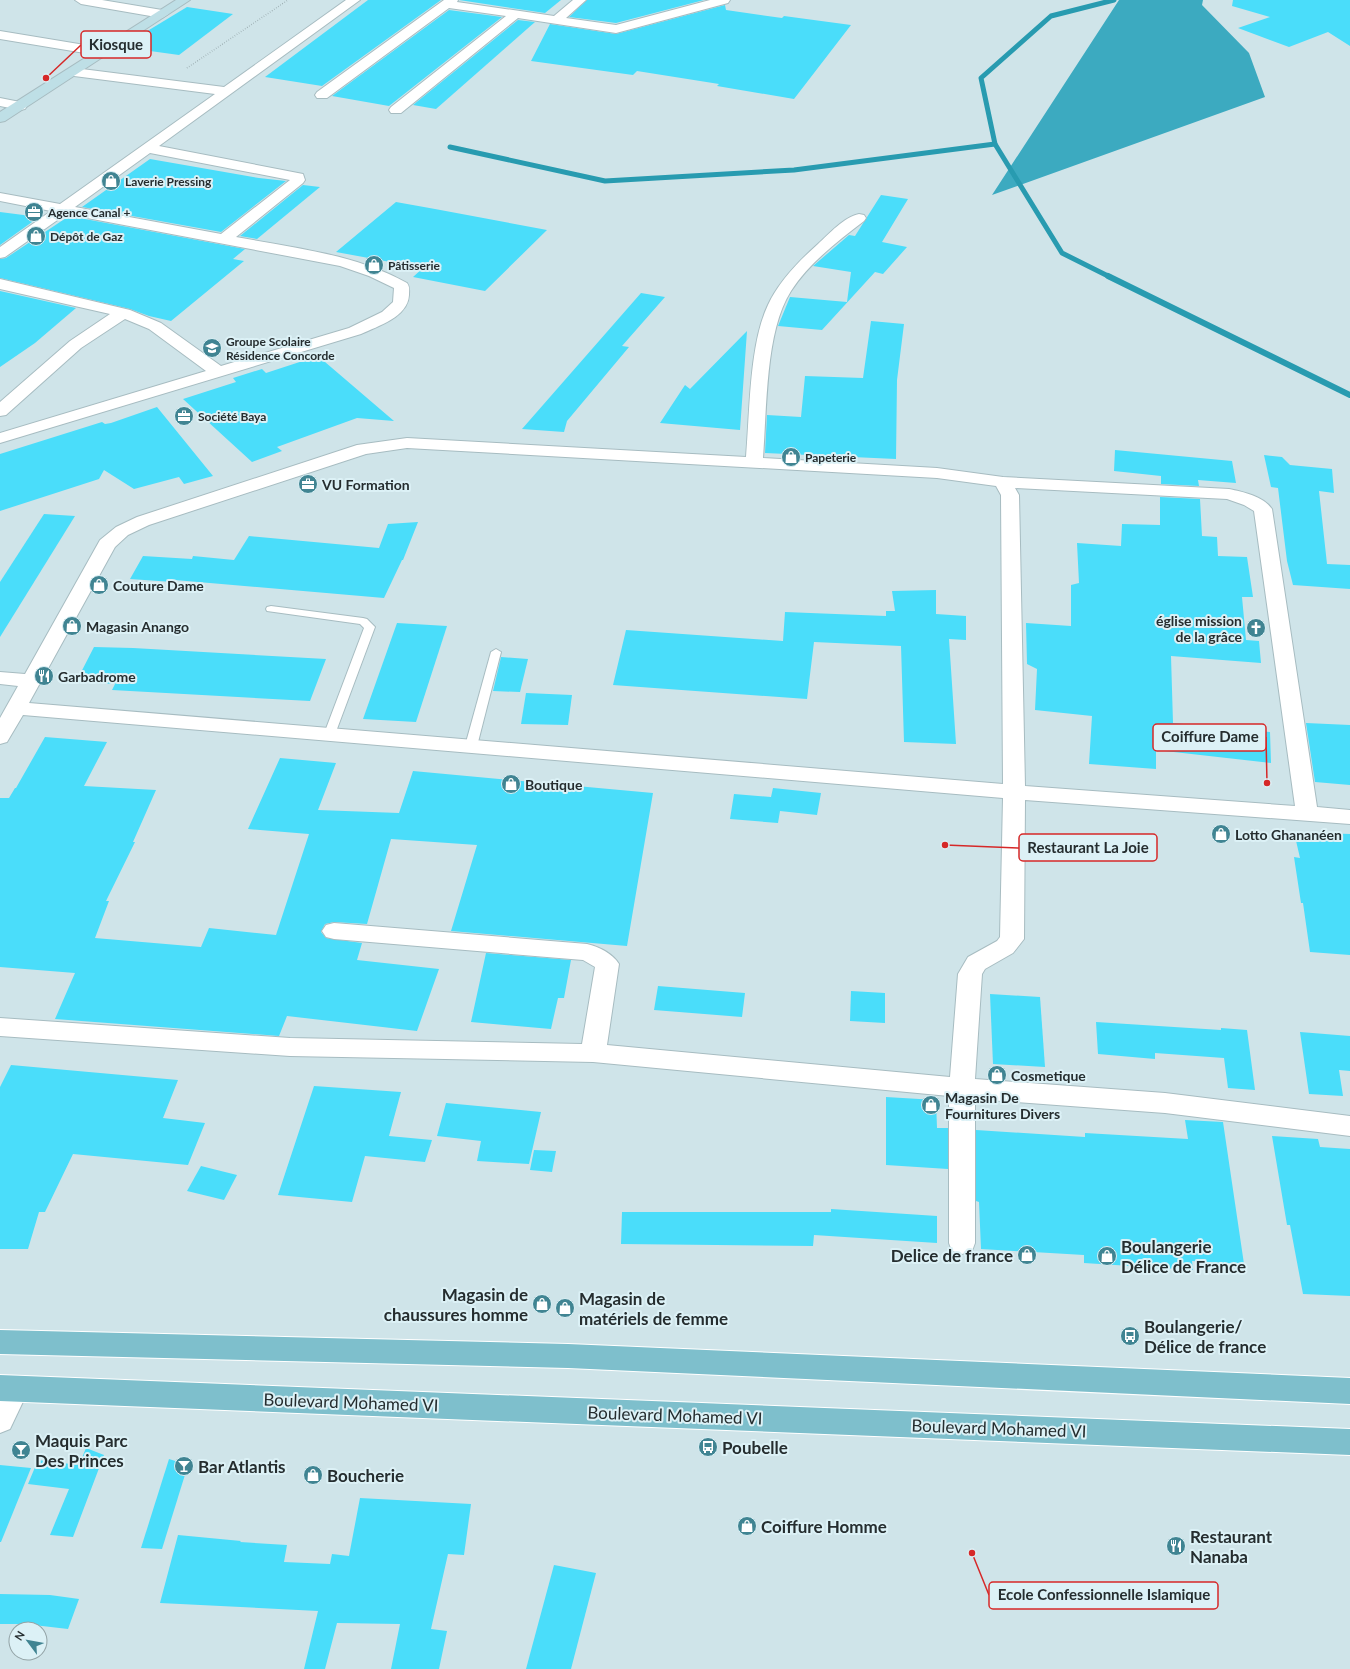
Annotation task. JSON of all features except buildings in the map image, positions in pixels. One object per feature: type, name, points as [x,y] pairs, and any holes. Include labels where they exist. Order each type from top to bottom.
[{"type":"main road","points":[[0,1342],[561,1356],[1350,1391]]},
{"type":"main road","name":"Boulevard Mohamed VI","points":[[7,1389],[1350,1442]]},
{"type":"street","points":[[81,0],[162,14]]},
{"type":"street","points":[[0,118],[74,72],[184,0]]},
{"type":"street","points":[[1,253],[354,0]]},
{"type":"street","points":[[557,20],[580,0]]},
{"type":"street","points":[[322,95],[449,2],[616,29],[724,0]]},
{"type":"street","points":[[396,110],[516,14]]},
{"type":"street","points":[[0,35],[103,52]]},
{"type":"street","points":[[74,72],[226,91]]},
{"type":"street","points":[[0,102],[20,106]]},
{"type":"street","points":[[147,148],[298,177],[298,180],[224,239]]},
{"type":"street","points":[[0,197],[363,267],[387,277],[402,286],[401,303],[388,315],[355,331],[0,438]]},
{"type":"street","points":[[754,462],[764,344],[768,325],[778,299],[794,278],[812,259],[859,218]]},
{"type":"street","points":[[0,284],[124,313],[155,326],[218,372]]},
{"type":"street","points":[[0,411],[66,353],[109,321],[124,313]]},
{"type":"street","points":[[0,737],[107,544],[122,531],[143,521],[363,449],[407,443],[937,472],[1003,482],[1229,494],[1250,501],[1263,509],[1307,814]]},
{"type":"street","points":[[962,1243],[962,1088],[970,974],[976,963],[1005,947],[1012,939],[1014,792],[1010,495],[1003,482]]},
{"type":"street","points":[[0,678],[32,681]]},
{"type":"street","points":[[17,708],[1014,792],[1350,817]]},
{"type":"street","points":[[334,931],[587,952],[607,964],[593,1053]]},
{"type":"street","points":[[0,1027],[290,1047],[593,1053],[962,1088],[1166,1103],[1350,1126]]},
{"type":"street","points":[[0,1420],[7,1389]]},
{"type":"lane","points":[[271,609],[363,621],[370,627],[330,734]]},
{"type":"lane","points":[[471,746],[496,652]]},
{"type":"path","points":[[166,84],[198,59],[288,0]]},
{"type":"shaded area","points":[[1119,0],[1203,0],[1202,5],[1249,53],[1265,97],[992,195]]},
{"type":"waterway","points":[[995,144],[981,78],[1051,16],[1114,0]]},
{"type":"waterway","points":[[450,147],[605,181],[794,170],[995,144]]},
{"type":"waterway","points":[[995,144],[1062,253],[1108,276]]},
{"type":"waterway","points":[[1108,276],[1350,395]]},
{"type":"place","name":"Kiosque","points":[[46,78]]},
{"type":"place","name":"Laverie Pressing","points":[[111,181]]},
{"type":"place","name":"Agence Canal +","points":[[34,212]]},
{"type":"place","name":"Dépôt de Gaz","points":[[36,236]]},
{"type":"place","name":"Pâtisserie","points":[[374,265]]},
{"type":"place","name":"Groupe Scolaire Résidence Concorde","points":[[212,348]]},
{"type":"place","name":"Société Baya","points":[[184,416]]},
{"type":"place","name":"Papeterie","points":[[791,457]]},
{"type":"place","name":"VU Formation","points":[[308,484]]},
{"type":"place","name":"Couture Dame","points":[[99,585]]},
{"type":"place","name":"Magasin Anango","points":[[72,626]]},
{"type":"place","name":"église mission de la grâce","points":[[1256,628]]},
{"type":"place","name":"Garbadrome","points":[[44,676]]},
{"type":"place","name":"Coiffure Dame","points":[[1267,783]]},
{"type":"place","name":"Boutique","points":[[511,784]]},
{"type":"place","name":"Lotto Ghananéen","points":[[1221,834]]},
{"type":"place","name":"Restaurant La Joie","points":[[945,845]]},
{"type":"place","name":"Cosmetique","points":[[997,1075]]},
{"type":"place","name":"Magasin De Fournitures Divers","points":[[931,1105]]},
{"type":"place","name":"Delice de france","points":[[1027,1255]]},
{"type":"place","name":"Boulangerie Délice de France","points":[[1107,1256]]},
{"type":"place","name":"Magasin de chaussures homme","points":[[542,1304]]},
{"type":"place","name":"Magasin de matériels de femme","points":[[565,1308]]},
{"type":"place","name":"Boulangerie/ Délice de france","points":[[1130,1336]]},
{"type":"place","name":"Poubelle","points":[[708,1447]]},
{"type":"place","name":"Maquis Parc Des Princes","points":[[21,1450]]},
{"type":"place","name":"Bar Atlantis","points":[[184,1466]]},
{"type":"place","name":"Boucherie","points":[[313,1475]]},
{"type":"place","name":"Coiffure Homme","points":[[747,1526]]},
{"type":"place","name":"Restaurant Nanaba","points":[[1176,1546]]},
{"type":"place","name":"Ecole Confessionnelle Islamique","points":[[972,1553]]}]
